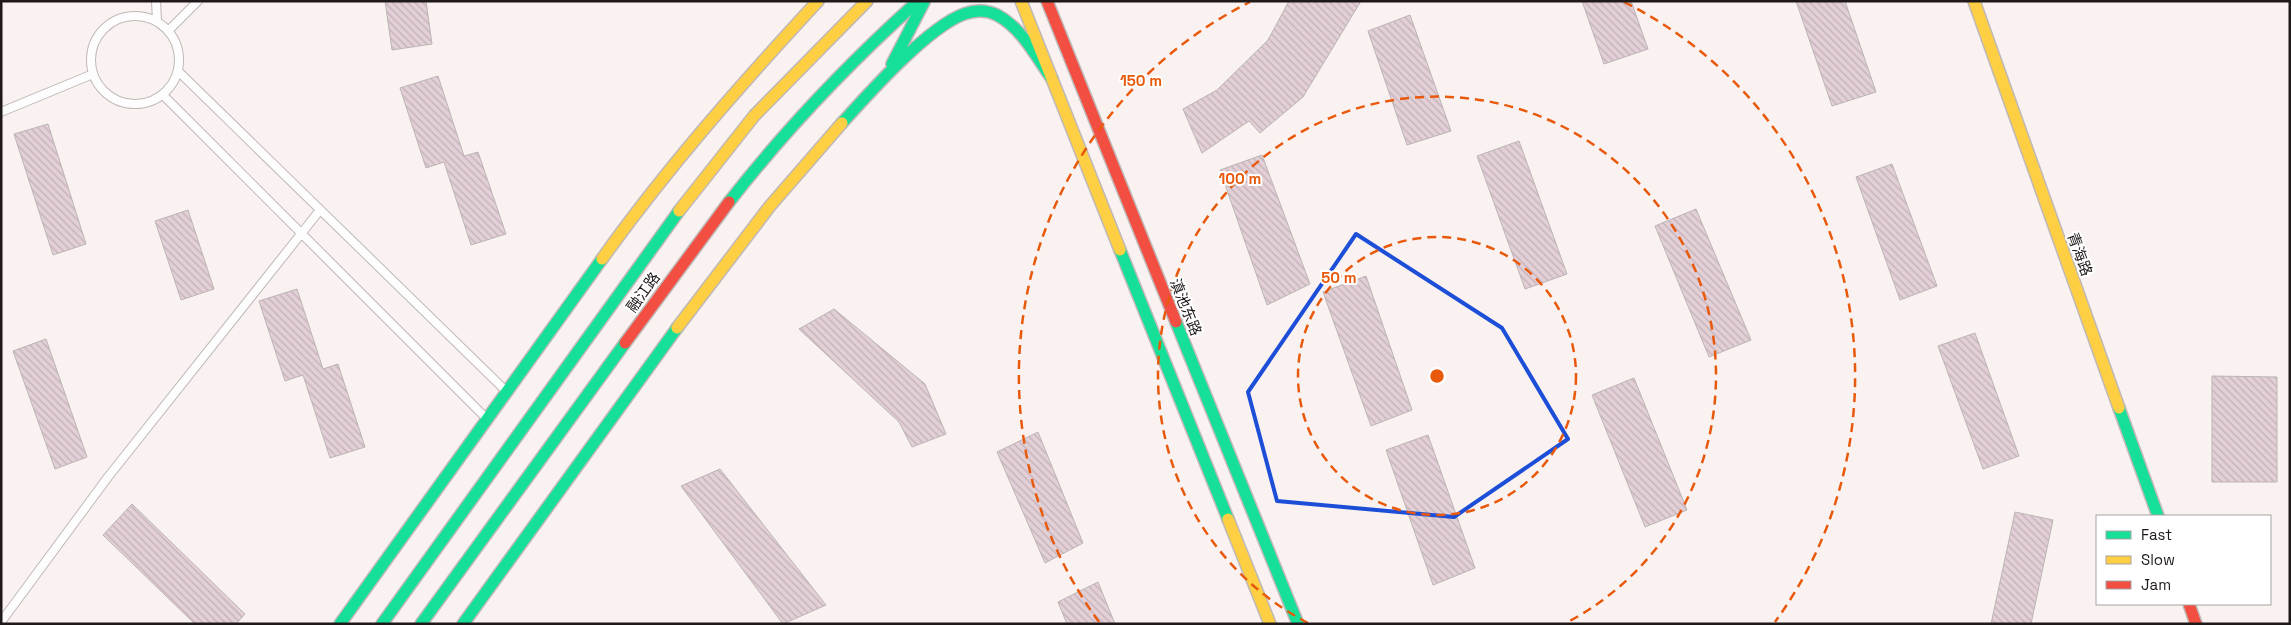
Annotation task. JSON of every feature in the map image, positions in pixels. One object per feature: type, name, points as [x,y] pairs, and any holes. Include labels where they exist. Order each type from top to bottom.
[{"type":"street","points":[[340,624],[636,212],[762,60],[818,1]]},
{"type":"street","name":"融江路","points":[[382,624],[689,197],[754,116],[867,1]]},
{"type":"street","name":"融江路","points":[[420,624],[705,232],[758,165],[810,105],[870,45],[918,1]]},
{"type":"street","points":[[885,77],[925,1]]},
{"type":"street","points":[[1021,1],[1270,624]]},
{"type":"street","name":"滇池东路","points":[[1047,1],[1298,624]]},
{"type":"street","name":"青海路","points":[[1974,1],[2158,515]]},
{"type":"street","points":[[463,624],[699,297],[836,128],[885,77],[956,17],[974,11],[991,10],[1008,21],[1052,79]]},
{"type":"street","points":[[1063,10],[1080,85]]},
{"type":"street","points":[[2189,605],[2196,624]]},
{"type":"lane","points":[[156,1],[157,21]]},
{"type":"lane","points":[[168,31],[198,1]]},
{"type":"lane","points":[[127,16],[142,16],[157,21],[168,31],[178,50],[178,71],[172,84],[163,95],[151,102],[123,103],[110,96],[100,87],[93,74],[91,59],[94,44],[107,26],[127,16]]},
{"type":"lane","points":[[178,71],[508,392]]},
{"type":"lane","points":[[1,112],[93,74]]},
{"type":"lane","points":[[163,95],[488,420]]},
{"type":"lane","points":[[1,622],[108,477],[320,210]]},
{"type":"highlighted area","points":[[1356,234],[1502,328],[1568,439],[1454,517],[1277,501],[1248,392]]},
{"type":"building","points":[[385,1],[426,1],[432,44],[392,50]]},
{"type":"building","points":[[1289,1],[1361,1],[1303,97],[1260,133],[1249,121],[1202,153],[1183,109],[1217,90],[1268,40]]},
{"type":"building","points":[[1582,1],[1631,1],[1648,49],[1604,64]]},
{"type":"building","points":[[1796,1],[1845,1],[1876,92],[1832,106]]},
{"type":"building","points":[[1410,15],[1451,131],[1407,145],[1368,31]]},
{"type":"building","points":[[438,76],[464,156],[478,152],[506,234],[471,245],[444,162],[426,168],[400,88]]},
{"type":"building","points":[[48,124],[86,244],[53,255],[14,134]]},
{"type":"building","points":[[1519,141],[1567,274],[1525,289],[1477,156]]},
{"type":"building","points":[[1262,155],[1310,284],[1267,305],[1220,170]]},
{"type":"building","points":[[1892,164],[1937,286],[1900,300],[1856,177]]},
{"type":"building","points":[[1696,209],[1751,340],[1709,357],[1655,226]]},
{"type":"building","points":[[188,210],[214,289],[181,300],[155,221]]},
{"type":"building","points":[[1366,276],[1412,410],[1371,426],[1323,292]]},
{"type":"building","points":[[297,289],[323,369],[338,364],[365,447],[330,458],[303,375],[285,381],[259,301]]},
{"type":"building","points":[[834,309],[925,384],[946,434],[912,447],[899,422],[799,329]]},
{"type":"building","points":[[1975,333],[2019,456],[1983,469],[1938,346]]},
{"type":"building","points":[[46,339],[87,457],[55,469],[13,351]]},
{"type":"building","points":[[2212,376],[2277,377],[2277,482],[2212,482]]},
{"type":"building","points":[[1634,378],[1687,510],[1645,527],[1592,395]]},
{"type":"building","points":[[1038,432],[1083,543],[1045,563],[997,452]]},
{"type":"building","points":[[1428,435],[1475,568],[1433,585],[1386,450]]},
{"type":"building","points":[[720,469],[826,605],[783,624],[681,486]]},
{"type":"building","points":[[132,504],[245,614],[236,624],[195,624],[103,535]]},
{"type":"building","points":[[2015,512],[2053,520],[2031,624],[1991,624]]},
{"type":"building","points":[[1098,582],[1115,624],[1067,624],[1058,602]]},
{"type":"traffic: fast","points":[[729,202],[819,97],[867,48],[918,1]]},
{"type":"traffic: fast","points":[[892,64],[924,2]]},
{"type":"traffic: fast","points":[[842,123],[917,46],[950,21],[972,12],[989,12],[1006,21],[1021,35],[1052,79]]},
{"type":"traffic: fast","points":[[382,624],[679,211]]},
{"type":"traffic: fast","points":[[1120,250],[1228,519]]},
{"type":"traffic: fast","points":[[340,624],[602,259]]},
{"type":"traffic: fast","points":[[1176,322],[1298,624]]},
{"type":"traffic: fast","points":[[463,624],[677,328]]},
{"type":"traffic: fast","points":[[421,624],[625,343]]},
{"type":"traffic: fast","points":[[2119,408],[2158,515]]},
{"type":"traffic: slow","points":[[602,259],[679,159],[761,63],[818,1]]},
{"type":"traffic: slow","points":[[679,211],[754,116],[867,1]]},
{"type":"traffic: slow","points":[[1021,1],[1120,250]]},
{"type":"traffic: slow","points":[[1974,1],[2119,408]]},
{"type":"traffic: slow","points":[[677,328],[770,206],[842,123]]},
{"type":"traffic: slow","points":[[1228,519],[1270,624]]},
{"type":"traffic: jam","points":[[1047,1],[1176,322]]},
{"type":"traffic: jam","points":[[625,343],[729,202]]},
{"type":"traffic: jam","points":[[2189,605],[2196,624]]}]
